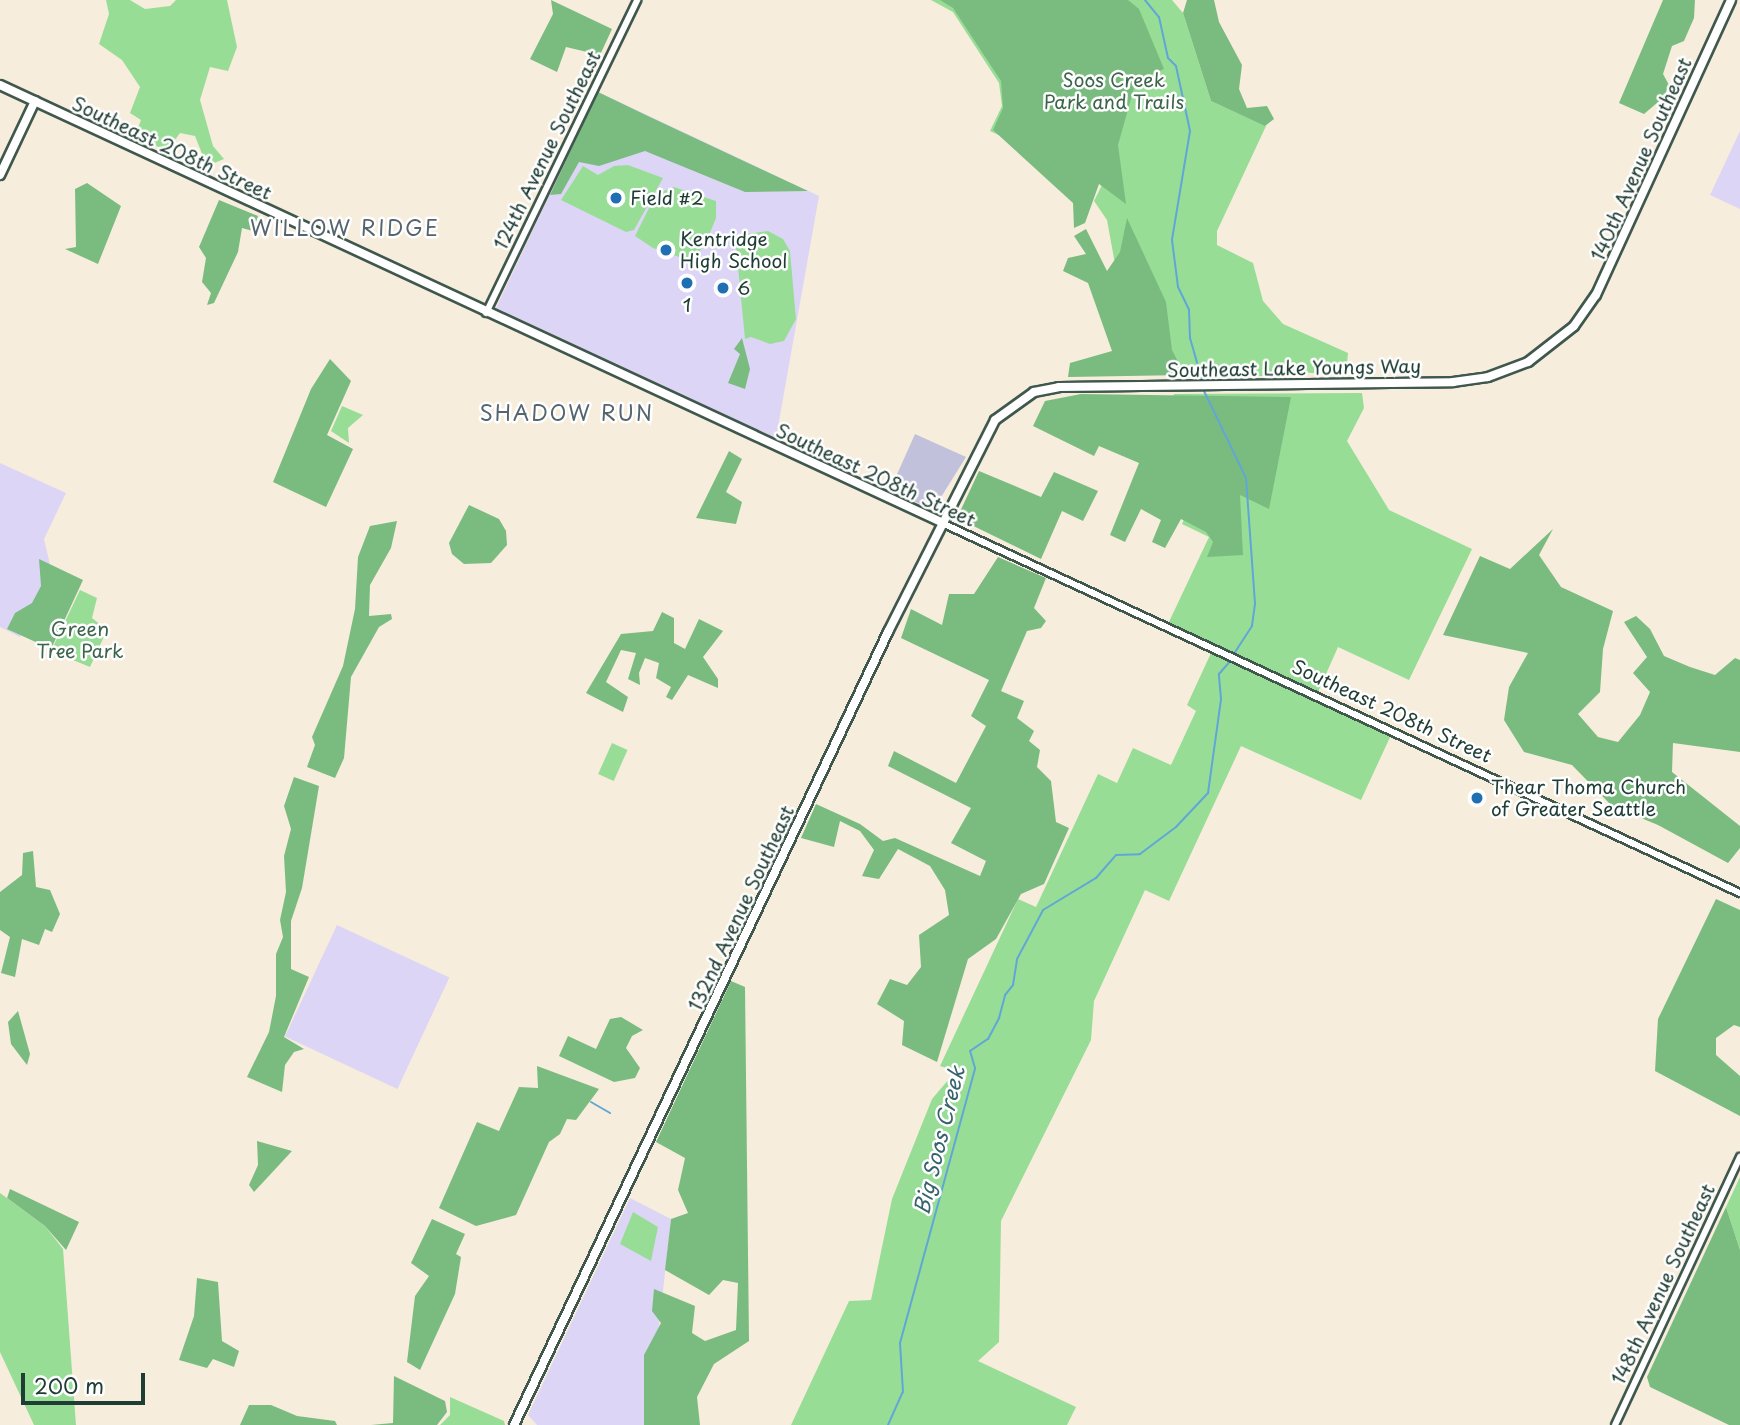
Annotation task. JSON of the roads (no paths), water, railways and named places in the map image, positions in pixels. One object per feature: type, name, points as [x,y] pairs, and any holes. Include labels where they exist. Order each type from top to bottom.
[{"type":"main road","name":"140th Avenue Southeast","points":[[1574,326],[1606,276],[1731,0]]},
{"type":"main road","name":"Southeast 208th Street","points":[[0,85],[941,522]]},
{"type":"main road","points":[[0,175],[35,102]]},
{"type":"main road","name":"Southeast Lake Youngs Way","points":[[1005,410],[1034,392],[1059,387],[1479,379],[1528,362],[1574,326]]},
{"type":"main road","name":"132nd Avenue Southeast","points":[[514,1425],[941,522],[989,429],[1005,410]]},
{"type":"street","name":"124th Avenue Southeast","points":[[486,313],[637,0]]},
{"type":"street","name":"Southeast 208th Street","points":[[941,522],[1740,893]]},
{"type":"street","name":"148th Avenue Southeast","points":[[1615,1425],[1740,1157]]},
{"type":"waterway","name":"Big Soos Creek","points":[[1145,0],[1159,17],[1168,58],[1176,66],[1190,131],[1172,240],[1178,287],[1189,310],[1190,338],[1202,380]]},
{"type":"waterway","name":"Big Soos Creek","points":[[1203,389],[1246,478],[1255,604],[1252,626],[1234,654]]},
{"type":"waterway","name":"Big Soos Creek","points":[[888,1425],[903,1392],[900,1343],[975,1068],[970,1051],[988,1039],[999,1018],[1005,995],[1013,985],[1017,959],[1043,910],[1096,878],[1116,855],[1140,854],[1176,827],[1208,793],[1221,699],[1219,674],[1232,659]]},
{"type":"waterway","points":[[591,1102],[610,1113]]},
{"type":"place","name":"Field #2","points":[[616,198]]},
{"type":"place","name":"Kentridge High School","points":[[666,250]]},
{"type":"place","name":"1","points":[[687,283]]},
{"type":"place","name":"6","points":[[723,288]]},
{"type":"place","name":"Thear Thoma Church of Greater Seattle","points":[[1477,798]]},
{"type":"district","name":"WILLOW RIDGE","points":[[345,227]]},
{"type":"district","name":"SHADOW RUN","points":[[567,412]]},
{"type":"park label","name":"Soos Creek Park and Trails","points":[[1114,91]]},
{"type":"park label","name":"Green Tree Park","points":[[80,640]]}]
